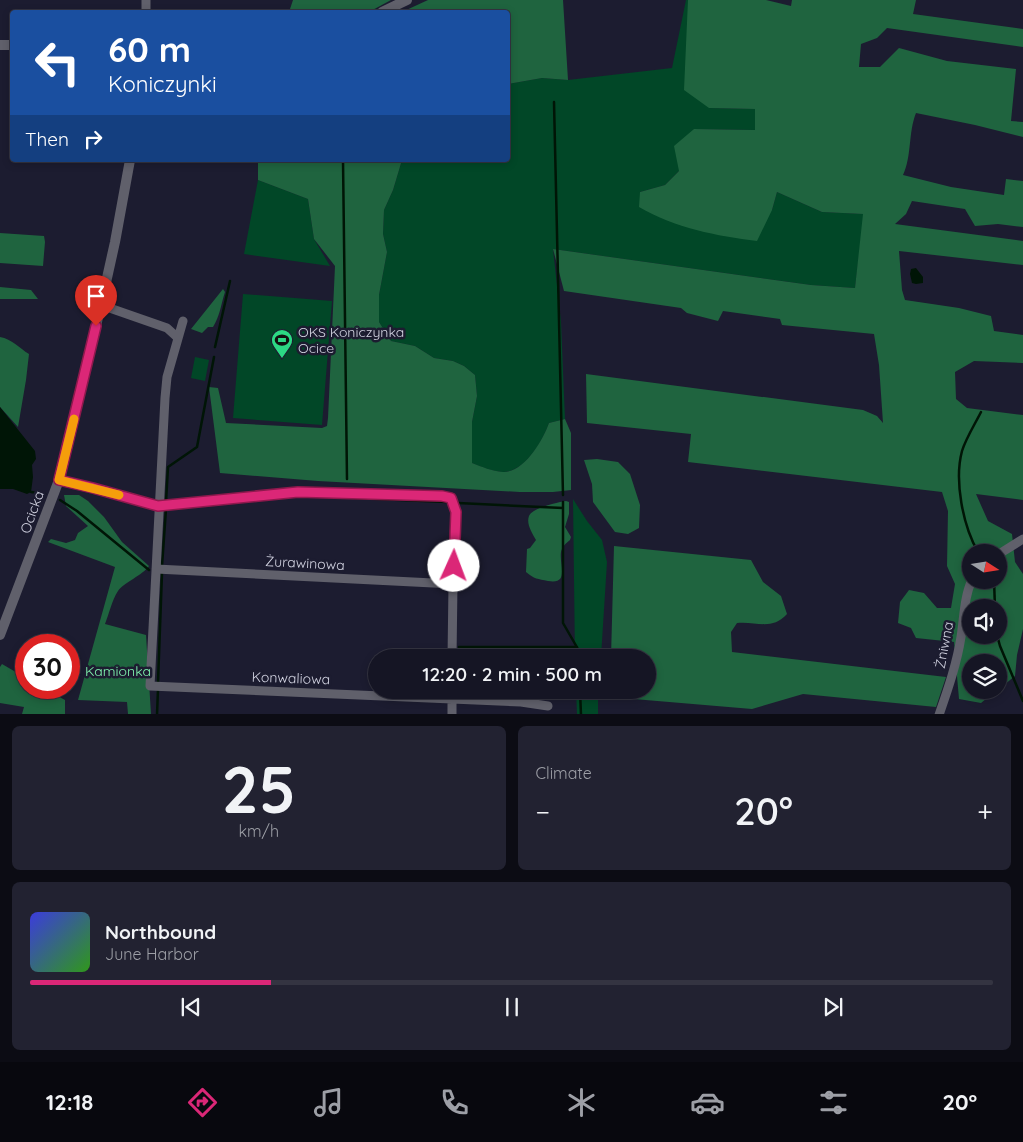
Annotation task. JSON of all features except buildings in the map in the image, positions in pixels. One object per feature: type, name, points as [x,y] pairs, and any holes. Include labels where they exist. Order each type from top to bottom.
[{"type":"street","points":[[386,10],[406,0]]},
{"type":"street","name":"Ocicka","points":[[0,635],[59,480],[115,242],[130,162]]},
{"type":"street","points":[[101,305],[167,328],[178,338]]},
{"type":"street","points":[[156,569],[164,398],[167,377],[183,321]]},
{"type":"street","points":[[59,480],[158,506],[298,492],[433,495],[451,498],[456,512],[452,649]]},
{"type":"street","points":[[1008,548],[1023,539]]},
{"type":"street","name":"Żurawinowa","points":[[156,569],[453,584]]},
{"type":"street","name":"Konwaliowa","points":[[156,569],[150,686],[368,692]]},
{"type":"street","name":"Żniwna","points":[[939,714],[949,688],[957,656],[970,589]]},
{"type":"street","points":[[452,699],[452,714]]},
{"type":"street","name":"Konwaliowa","points":[[494,699],[548,706]]},
{"type":"green space","points":[[293,0],[391,0],[373,10],[290,10]]},
{"type":"green space","points":[[428,0],[563,0],[568,80],[542,78],[510,84],[510,10],[406,10]]},
{"type":"green space","points":[[686,0],[688,0],[709,108],[755,109],[755,130],[694,129],[679,171],[665,185],[640,192],[772,210],[777,192],[822,212],[864,214],[855,288],[811,285],[553,249],[561,322],[565,419],[549,423],[532,455],[525,462],[510,471],[494,471],[472,463],[472,422],[477,396],[475,375],[464,366],[453,361],[434,358],[415,346],[391,341],[379,322],[379,295],[387,252],[383,234],[384,210],[393,190],[401,162],[510,162],[510,84],[542,78],[568,80],[672,68]]},
{"type":"green space","points":[[688,0],[766,0],[791,6],[792,0],[916,0],[913,14],[1023,29],[1023,47],[887,28],[877,38],[861,44],[859,67],[880,67],[899,48],[947,61],[1016,69],[1011,121],[1023,122],[1023,137],[916,113],[908,160],[903,175],[951,187],[1004,195],[1006,179],[1023,181],[1023,227],[998,224],[975,226],[965,209],[912,201],[906,214],[895,224],[1023,241],[1023,265],[899,251],[902,290],[905,300],[959,308],[991,316],[994,331],[1023,335],[1023,363],[974,361],[955,372],[956,399],[967,408],[1023,415],[1023,500],[976,494],[988,521],[1012,534],[1015,562],[1023,574],[1023,629],[1017,655],[1015,676],[1007,682],[1007,654],[962,654],[962,699],[986,699],[981,703],[959,699],[954,642],[916,638],[911,628],[898,623],[900,602],[909,590],[924,593],[937,608],[951,608],[955,584],[947,566],[948,511],[942,492],[688,462],[691,434],[587,423],[586,374],[863,410],[877,416],[883,423],[879,365],[874,334],[782,325],[780,319],[723,311],[718,321],[687,313],[681,308],[564,291],[553,249],[811,285],[855,288],[863,214],[822,212],[777,192],[772,210],[757,241],[727,237],[682,226],[639,207],[640,192],[665,185],[679,171],[674,146],[694,129],[755,130],[755,109],[709,108],[684,90]]},
{"type":"green space","points":[[258,162],[401,162],[393,190],[384,210],[383,234],[387,252],[379,295],[379,322],[391,341],[415,346],[434,358],[453,361],[464,366],[475,375],[477,396],[472,422],[472,463],[495,471],[511,471],[532,454],[549,423],[565,419],[571,433],[571,490],[520,492],[318,481],[220,473],[209,387],[218,388],[226,423],[322,428],[327,426],[335,266],[314,239],[308,199],[258,180]]},
{"type":"green space","points":[[258,180],[308,199],[314,239],[330,266],[244,254]]},
{"type":"green space","points":[[0,233],[44,236],[43,266],[0,263]]},
{"type":"green space","points":[[0,287],[31,290],[38,299],[0,299]]},
{"type":"green space","points":[[223,289],[225,292],[213,327],[208,327],[202,333],[191,329]]},
{"type":"green space","name":"OKS Koniczynka Ocice","points":[[243,294],[332,301],[322,425],[233,418]]},
{"type":"green space","points":[[0,337],[12,342],[29,354],[18,427],[0,407]]},
{"type":"green space","points":[[195,357],[209,360],[205,381],[191,378]]},
{"type":"green space","points":[[597,459],[618,462],[630,474],[640,505],[639,528],[628,534],[615,532],[593,502],[592,484],[584,460]]},
{"type":"green space","points":[[64,495],[79,495],[88,501],[104,517],[122,542],[149,566],[118,591],[105,624],[146,635],[151,714],[128,714],[127,702],[78,700],[80,699],[80,693],[115,567],[48,542],[51,539],[66,543],[75,540],[78,533],[88,526],[66,506]]},
{"type":"green space","points":[[573,499],[602,540],[607,562],[602,649],[575,649]]},
{"type":"green space","points":[[566,501],[569,502],[569,514],[565,527],[571,537],[561,552],[561,577],[559,580],[548,581],[531,576],[526,572],[527,549],[536,540],[529,525],[529,516],[535,510]]},
{"type":"green space","points":[[614,546],[751,560],[763,582],[781,596],[787,614],[770,624],[737,623],[731,632],[732,652],[946,677],[936,707],[803,694],[752,709],[634,699],[656,699],[656,649],[611,649]]},
{"type":"green space","name":"Kamionka","points":[[2,664],[15,672],[15,699],[63,699],[65,700],[65,714],[22,714],[24,707],[0,703],[0,667]]},
{"type":"green space","points":[[576,699],[598,699],[598,714],[577,714]]},
{"type":"shaded area","points":[[916,268],[923,277],[923,283],[912,283],[911,269]]},
{"type":"shaded area","points":[[0,407],[35,451],[36,459],[32,465],[31,492],[27,494],[13,489],[0,489]]},
{"type":"waterway","points":[[554,102],[563,495]]},
{"type":"waterway","points":[[343,162],[347,479]]},
{"type":"waterway","points":[[215,347],[230,281]]},
{"type":"waterway","points":[[166,502],[168,467],[197,447],[214,357]]},
{"type":"waterway","points":[[974,544],[964,517],[959,476],[962,451],[981,412]]},
{"type":"waterway","points":[[31,492],[45,494]]},
{"type":"waterway","points":[[353,496],[354,498],[447,502]]},
{"type":"waterway","points":[[60,500],[77,511],[149,570]]},
{"type":"waterway","points":[[563,502],[563,623],[578,649]]},
{"type":"waterway","points":[[458,503],[563,508]]},
{"type":"waterway","points":[[162,566],[166,509]]},
{"type":"waterway","points":[[158,682],[162,573]]},
{"type":"waterway","points":[[994,589],[995,599]]},
{"type":"waterway","points":[[999,644],[1023,701]]},
{"type":"waterway","points":[[459,647],[577,647]]},
{"type":"waterway","points":[[157,714],[158,689]]},
{"type":"waterway","points":[[580,699],[581,714]]},
{"type":"slow traffic","points":[[74,419],[59,480],[119,495]]},
{"type":"place","name":"OKS Koniczynka Ocice","points":[[282,359]]},
{"type":"route","points":[[96,326],[59,480],[158,506],[298,492],[442,496],[451,498],[456,512],[454,566]]}]
